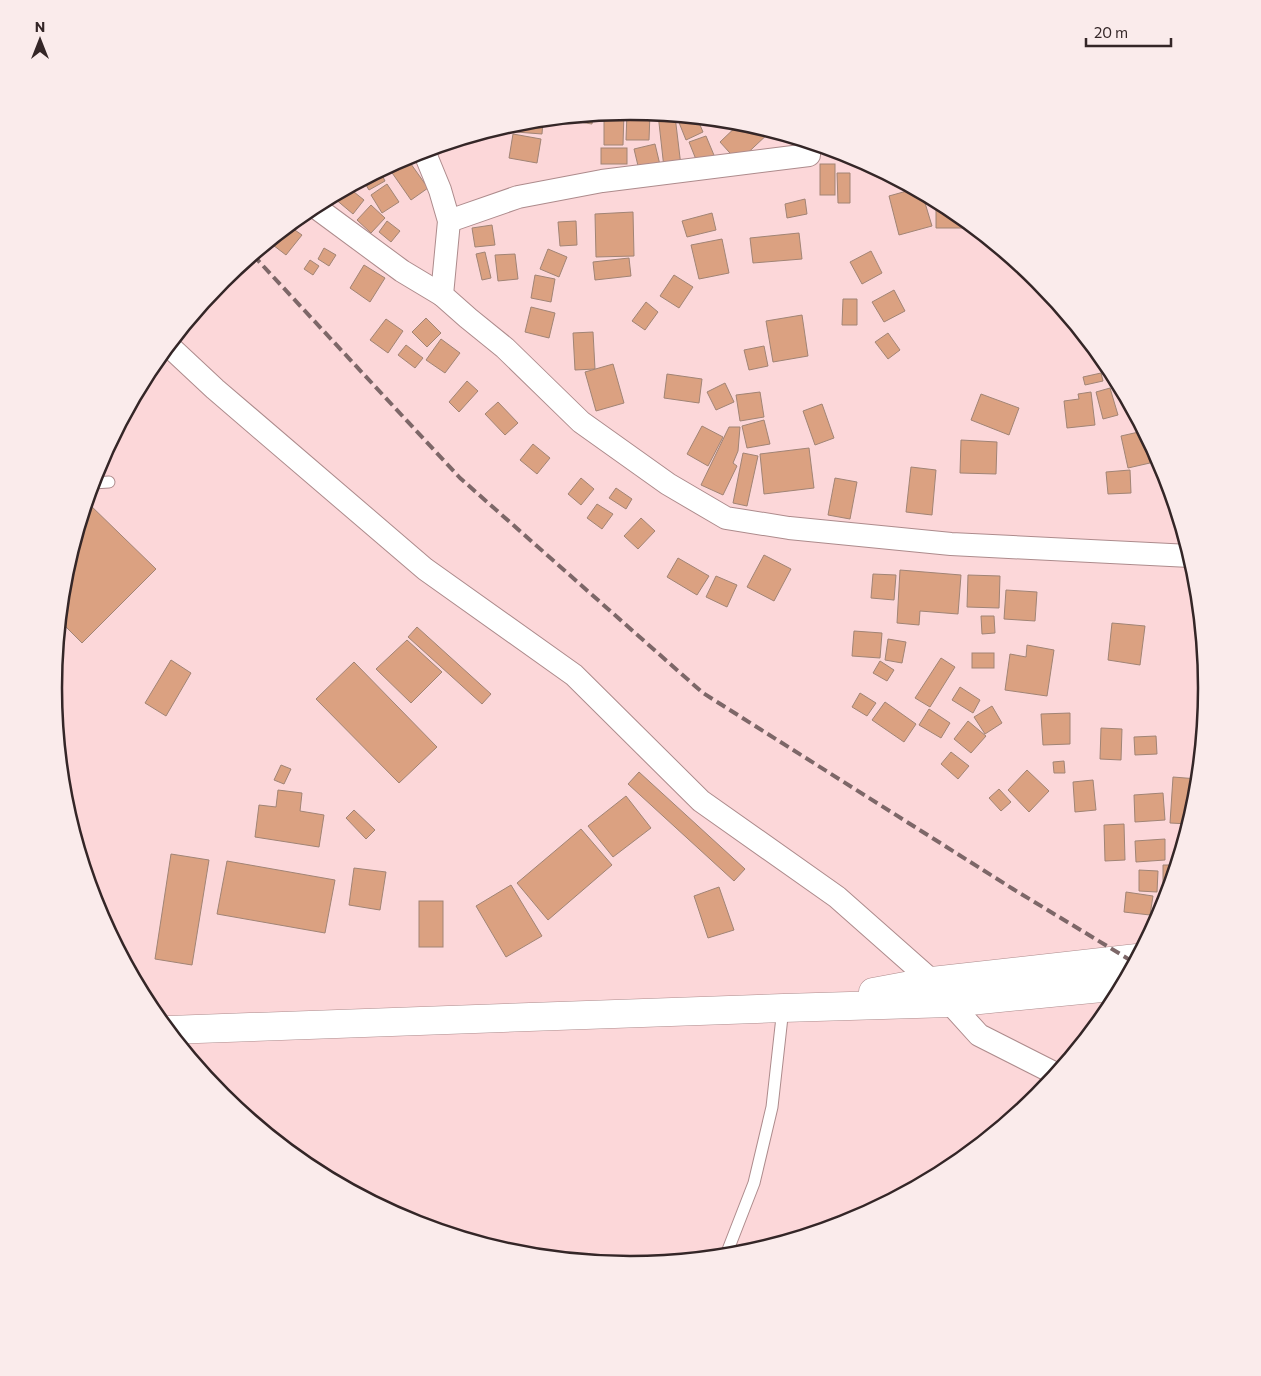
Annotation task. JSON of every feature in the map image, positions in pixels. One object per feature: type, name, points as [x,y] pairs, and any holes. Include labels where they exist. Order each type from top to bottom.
[{"type":"street","points":[[450,221],[518,196],[602,181],[809,155]]},
{"type":"street","points":[[427,158],[450,221],[442,295]]},
{"type":"street","points":[[322,212],[402,271],[442,295],[506,348],[581,422],[668,484],[726,518],[789,528],[951,544],[1183,556]]},
{"type":"street","points":[[174,350],[215,389],[425,569],[574,676],[701,801],[837,897],[932,981]]},
{"type":"street","points":[[783,1008],[932,981],[1129,959]]},
{"type":"street","points":[[177,1030],[950,1003],[1113,987]]},
{"type":"street","points":[[950,1003],[979,1035],[1050,1071]]},
{"type":"lane","points":[[101,483],[109,482]]},
{"type":"lane","points":[[729,1247],[754,1183],[772,1107],[783,1008]]},
{"type":"building","points":[[624,120],[623,145],[604,145],[604,121]]},
{"type":"building","points":[[627,120],[650,121],[649,140],[626,140]]},
{"type":"building","points":[[592,121],[592,124],[581,122]]},
{"type":"building","points":[[659,121],[676,122],[681,166],[664,168]]},
{"type":"building","points":[[679,122],[700,124],[703,132],[686,140]]},
{"type":"building","points":[[543,127],[542,134],[516,132],[520,131]]},
{"type":"building","points":[[733,130],[765,136],[738,162],[720,142]]},
{"type":"building","points":[[513,134],[541,139],[537,163],[509,158]]},
{"type":"building","points":[[706,136],[716,160],[699,167],[689,142]]},
{"type":"building","points":[[655,144],[660,165],[639,170],[634,149]]},
{"type":"building","points":[[601,148],[627,148],[627,164],[601,164]]},
{"type":"building","points":[[411,164],[428,188],[411,200],[392,173]]},
{"type":"building","points":[[820,164],[835,164],[835,195],[820,195]]},
{"type":"building","points":[[837,173],[850,173],[850,203],[838,203]]},
{"type":"building","points":[[383,177],[385,181],[369,190],[366,186]]},
{"type":"building","points":[[387,184],[399,202],[382,213],[371,195]]},
{"type":"building","points":[[905,191],[925,203],[932,226],[899,235],[889,196]]},
{"type":"building","points":[[354,192],[364,200],[353,214],[338,202]]},
{"type":"building","points":[[805,199],[807,214],[787,218],[785,204]]},
{"type":"building","points":[[371,205],[385,218],[371,233],[357,220]]},
{"type":"building","points":[[936,210],[963,228],[936,228]]},
{"type":"building","points":[[633,212],[634,256],[596,257],[595,214]]},
{"type":"building","points":[[712,213],[716,230],[687,237],[682,221]]},
{"type":"building","points":[[387,221],[400,231],[391,242],[379,232]]},
{"type":"building","points":[[576,221],[577,245],[560,246],[558,222]]},
{"type":"building","points":[[492,225],[495,245],[475,247],[472,228]]},
{"type":"building","points":[[295,230],[302,235],[286,255],[274,246]]},
{"type":"building","points":[[799,233],[802,259],[753,263],[750,238]]},
{"type":"building","points":[[722,239],[729,273],[699,279],[691,245]]},
{"type":"building","points":[[324,248],[336,255],[329,266],[318,259]]},
{"type":"building","points":[[548,249],[567,257],[559,277],[540,269]]},
{"type":"building","points":[[871,251],[882,273],[862,284],[850,262]]},
{"type":"building","points":[[485,252],[491,278],[482,280],[476,254]]},
{"type":"building","points":[[515,254],[518,279],[498,281],[495,255]]},
{"type":"building","points":[[629,258],[631,276],[595,280],[593,262]]},
{"type":"building","points":[[310,260],[319,266],[313,275],[304,269]]},
{"type":"building","points":[[364,265],[385,278],[370,302],[350,288]]},
{"type":"building","points":[[535,275],[555,279],[551,302],[531,298]]},
{"type":"building","points":[[674,275],[693,287],[679,308],[660,296]]},
{"type":"building","points":[[894,290],[905,311],[884,322],[872,302]]},
{"type":"building","points":[[843,299],[857,299],[857,325],[842,325]]},
{"type":"building","points":[[646,302],[658,312],[645,330],[632,321]]},
{"type":"building","points":[[531,307],[555,313],[549,338],[525,332]]},
{"type":"building","points":[[802,315],[808,356],[773,362],[766,321]]},
{"type":"building","points":[[426,318],[441,333],[427,347],[412,332]]},
{"type":"building","points":[[386,319],[403,331],[388,353],[370,340]]},
{"type":"building","points":[[593,332],[595,369],[575,370],[573,333]]},
{"type":"building","points":[[888,333],[900,350],[888,359],[875,342]]},
{"type":"building","points":[[441,339],[460,353],[445,373],[426,360]]},
{"type":"building","points":[[406,345],[423,358],[415,368],[398,355]]},
{"type":"building","points":[[764,346],[768,366],[749,370],[744,350]]},
{"type":"building","points":[[613,364],[624,403],[596,411],[585,372]]},
{"type":"building","points":[[1101,373],[1103,381],[1085,385],[1083,377]]},
{"type":"building","points":[[667,374],[702,379],[699,403],[664,398]]},
{"type":"building","points":[[467,381],[478,391],[459,412],[449,402]]},
{"type":"building","points":[[725,383],[734,402],[716,410],[707,392]]},
{"type":"building","points":[[1110,388],[1118,415],[1103,419],[1096,392]]},
{"type":"building","points":[[760,392],[764,417],[740,421],[736,395]]},
{"type":"building","points":[[1091,392],[1095,425],[1067,428],[1064,401],[1079,399],[1078,394]]},
{"type":"building","points":[[981,394],[1019,408],[1009,435],[971,420]]},
{"type":"building","points":[[498,402],[518,423],[505,435],[485,414]]},
{"type":"building","points":[[822,404],[834,438],[815,445],[803,411]]},
{"type":"building","points":[[764,420],[770,444],[747,448],[742,426]]},
{"type":"building","points":[[702,426],[723,437],[708,466],[687,454]]},
{"type":"building","points":[[729,427],[740,427],[738,451],[733,463],[737,466],[723,495],[701,485]]},
{"type":"building","points":[[1137,432],[1150,463],[1128,468],[1121,436]]},
{"type":"building","points":[[961,440],[997,442],[996,474],[960,473]]},
{"type":"building","points":[[533,444],[550,458],[537,474],[520,460]]},
{"type":"building","points":[[809,448],[814,488],[764,494],[760,454]]},
{"type":"building","points":[[743,453],[758,456],[747,506],[733,503]]},
{"type":"building","points":[[911,467],[936,470],[932,515],[906,512]]},
{"type":"building","points":[[1130,470],[1131,493],[1108,494],[1106,472]]},
{"type":"building","points":[[581,478],[594,489],[581,505],[568,494]]},
{"type":"building","points":[[835,478],[857,482],[850,519],[828,515]]},
{"type":"building","points":[[616,488],[632,499],[626,509],[609,498]]},
{"type":"building","points":[[597,504],[613,514],[602,529],[587,518]]},
{"type":"building","points":[[92,507],[156,569],[82,643],[66,627],[73,577]]},
{"type":"building","points":[[641,518],[655,531],[638,549],[624,536]]},
{"type":"building","points":[[764,555],[791,569],[774,601],[747,587]]},
{"type":"building","points":[[678,558],[709,576],[697,595],[667,577]]},
{"type":"building","points":[[900,570],[961,575],[958,614],[920,611],[919,625],[897,623]]},
{"type":"building","points":[[873,574],[896,575],[894,600],[871,598]]},
{"type":"building","points":[[968,575],[1000,576],[999,608],[967,607]]},
{"type":"building","points":[[716,576],[737,585],[727,607],[706,597]]},
{"type":"building","points":[[1006,590],[1037,592],[1035,621],[1004,619]]},
{"type":"building","points":[[981,616],[994,616],[995,633],[982,634]]},
{"type":"building","points":[[1112,623],[1145,626],[1140,665],[1108,660]]},
{"type":"building","points":[[417,627],[491,694],[482,704],[408,637]]},
{"type":"building","points":[[854,631],[882,633],[880,658],[852,656]]},
{"type":"building","points":[[888,639],[906,642],[902,663],[885,660]]},
{"type":"building","points":[[407,640],[442,672],[411,703],[376,669]]},
{"type":"building","points":[[1027,645],[1054,650],[1047,696],[1005,690],[1010,654],[1026,657]]},
{"type":"building","points":[[972,653],[994,653],[994,668],[972,668]]},
{"type":"building","points":[[941,658],[955,667],[930,707],[915,698]]},
{"type":"building","points":[[171,660],[191,673],[166,716],[145,703]]},
{"type":"building","points":[[880,661],[894,670],[887,681],[873,673]]},
{"type":"building","points":[[354,662],[437,747],[399,783],[316,699]]},
{"type":"building","points":[[960,687],[980,700],[973,713],[952,700]]},
{"type":"building","points":[[860,693],[876,703],[867,716],[852,707]]},
{"type":"building","points":[[885,702],[916,724],[904,742],[872,720]]},
{"type":"building","points":[[992,706],[1002,723],[985,734],[974,717]]},
{"type":"building","points":[[929,709],[950,723],[941,738],[919,725]]},
{"type":"building","points":[[1070,713],[1070,744],[1043,745],[1041,714]]},
{"type":"building","points":[[968,721],[986,736],[971,753],[954,739]]},
{"type":"building","points":[[1101,728],[1122,729],[1121,760],[1100,759]]},
{"type":"building","points":[[1156,736],[1157,754],[1135,755],[1134,737]]},
{"type":"building","points":[[951,752],[969,766],[958,779],[941,764]]},
{"type":"building","points":[[1064,761],[1065,773],[1054,773],[1053,762]]},
{"type":"building","points":[[281,765],[291,769],[284,784],[274,780]]},
{"type":"building","points":[[1027,770],[1049,791],[1029,812],[1008,790]]},
{"type":"building","points":[[639,772],[745,869],[734,881],[628,784]]},
{"type":"building","points":[[1173,777],[1191,778],[1182,824],[1170,823]]},
{"type":"building","points":[[1093,780],[1096,810],[1075,812],[1073,782]]},
{"type":"building","points":[[999,789],[1011,802],[1001,811],[989,798]]},
{"type":"building","points":[[278,790],[302,793],[300,811],[324,815],[319,847],[255,837],[259,805],[276,807]]},
{"type":"building","points":[[1163,793],[1165,820],[1135,822],[1134,795]]},
{"type":"building","points":[[626,796],[651,828],[613,857],[588,826]]},
{"type":"building","points":[[354,810],[375,830],[366,839],[346,818]]},
{"type":"building","points":[[1124,824],[1125,860],[1105,861],[1104,825]]},
{"type":"building","points":[[581,829],[612,865],[548,920],[517,883]]},
{"type":"building","points":[[1165,839],[1165,860],[1136,862],[1135,841]]},
{"type":"building","points":[[171,854],[209,860],[192,965],[155,959]]},
{"type":"building","points":[[227,861],[335,880],[325,933],[217,914]]},
{"type":"building","points":[[1163,865],[1170,865],[1168,871],[1163,884]]},
{"type":"building","points":[[354,868],[386,872],[380,910],[349,905]]},
{"type":"building","points":[[1139,870],[1158,871],[1157,892],[1139,891]]},
{"type":"building","points":[[511,885],[542,936],[506,957],[476,906]]},
{"type":"building","points":[[719,887],[734,930],[708,938],[694,896]]},
{"type":"building","points":[[1126,892],[1153,896],[1150,915],[1124,912]]},
{"type":"building","points":[[419,901],[443,901],[443,947],[419,947]]},
{"type":"railway","points":[[257,260],[460,478],[703,693],[1013,889],[1129,959]]}]
